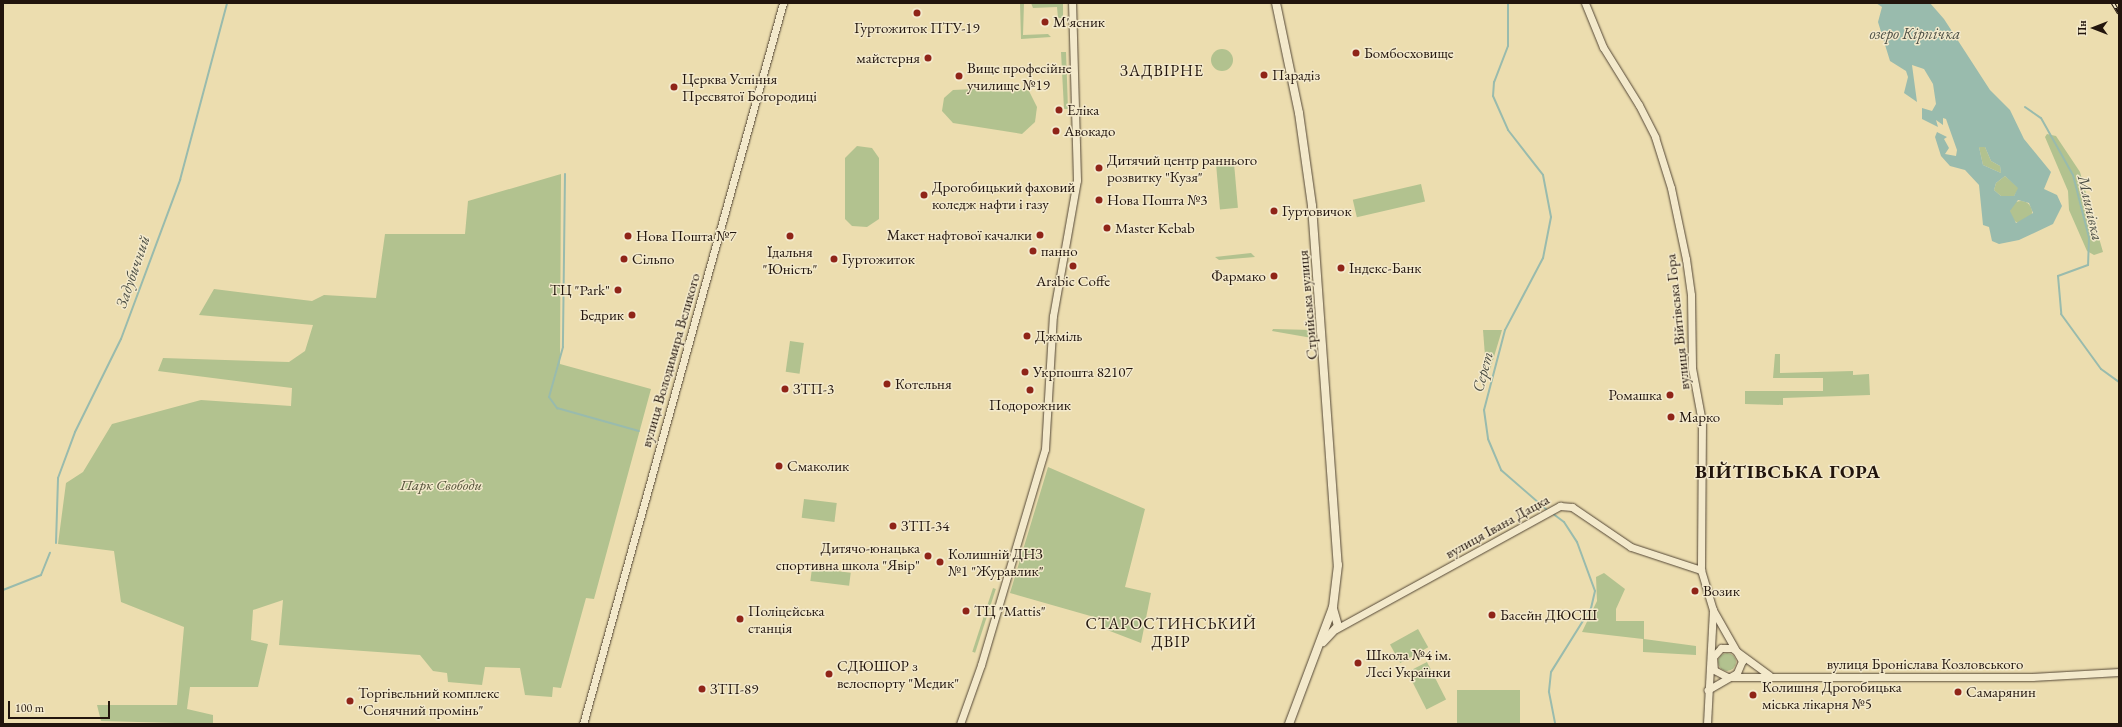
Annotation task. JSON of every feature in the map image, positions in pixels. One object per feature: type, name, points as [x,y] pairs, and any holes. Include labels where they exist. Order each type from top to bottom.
[{"type":"main road","name":"Стрийська вулиця","points":[[1276,3],[1306,159],[1317,255],[1338,557],[1333,607],[1322,644],[1289,724]]},
{"type":"main road","name":"Стрийська вулиця","points":[[1322,644],[1337,625],[1333,607]]},
{"type":"main road","points":[[1328,623],[1330,628],[1337,625]]},
{"type":"street","name":"вулиця Володимира Великого","points":[[583,724],[783,3]]},
{"type":"street","points":[[960,724],[981,665],[1045,449],[1053,316],[1077,180],[1072,3]]},
{"type":"street","name":"вулиця Війтівська Гора","points":[[1585,3],[1603,46],[1648,120],[1663,160],[1679,226],[1690,284],[1692,368],[1702,422],[1701,570],[1713,610],[1739,653]]},
{"type":"street","name":"вулиця Івана Дацка","points":[[1337,625],[1352,622],[1554,508],[1572,507],[1631,547],[1701,570]]},
{"type":"street","name":"вулиця Війтівська Гора","points":[[1706,724],[1707,690],[1712,661],[1713,610]]},
{"type":"street","points":[[1732,676],[1717,673],[1712,661],[1721,648],[1732,648],[1769,675]]},
{"type":"street","points":[[1707,690],[1732,676],[1742,665],[1739,653]]},
{"type":"street","name":"вулиця Броніслава Козловського","points":[[1732,676],[2032,677],[2119,672]]},
{"type":"green space","points":[[1020,3],[1024,3],[1023,35],[1048,34],[1051,37],[1021,39]]},
{"type":"green space","points":[[1031,3],[1063,3],[1063,18],[1058,18],[1057,7],[1033,8]]},
{"type":"green space","points":[[1222,49],[1230,52],[1233,60],[1230,68],[1222,71],[1214,68],[1211,60],[1214,52]]},
{"type":"green space","points":[[1061,52],[1066,52],[1068,109],[1064,109]]},
{"type":"green space","points":[[1016,87],[1029,91],[1037,107],[1035,122],[1022,134],[953,123],[942,111],[944,98],[953,90]]},
{"type":"green space","points":[[2047,134],[2056,136],[2080,172],[2103,252],[2094,255],[2087,251],[2069,210],[2068,191],[2045,137]]},
{"type":"green space","points":[[857,146],[872,148],[879,158],[879,219],[867,227],[852,226],[845,219],[845,158]]},
{"type":"green space","points":[[1979,147],[1985,147],[1991,161],[2000,166],[2001,173],[1983,165]]},
{"type":"green space","points":[[1234,163],[1238,208],[1220,209],[1216,165]]},
{"type":"green space","name":"Парк Свободи","points":[[561,174],[560,364],[651,389],[594,599],[586,598],[561,688],[553,687],[552,697],[525,695],[520,668],[485,667],[482,685],[448,682],[447,673],[433,671],[420,655],[279,645],[283,600],[253,610],[251,640],[268,644],[258,687],[190,687],[187,709],[213,715],[213,724],[101,721],[97,705],[177,705],[184,627],[121,602],[114,551],[58,544],[66,483],[83,472],[112,424],[201,400],[291,406],[292,388],[158,371],[163,358],[289,362],[305,351],[313,325],[199,315],[214,289],[312,301],[324,295],[376,298],[385,234],[465,234],[468,201]]},
{"type":"green space","points":[[2005,176],[2019,188],[2014,196],[2001,196],[1994,190],[1996,183]]},
{"type":"green space","points":[[1421,184],[1425,202],[1357,217],[1353,200]]},
{"type":"green space","points":[[2021,201],[2029,204],[2032,212],[2029,220],[2021,223],[2013,220],[2010,212],[2013,204]]},
{"type":"green space","points":[[1251,253],[1255,257],[1219,260],[1215,257]]},
{"type":"green space","points":[[1273,329],[1312,330],[1312,338],[1272,331]]},
{"type":"green space","points":[[1483,330],[1502,330],[1490,370],[1486,369]]},
{"type":"green space","points":[[790,341],[804,343],[800,374],[786,372]]},
{"type":"green space","points":[[1775,354],[1780,354],[1780,373],[1853,371],[1853,375],[1869,374],[1870,395],[1783,398],[1783,405],[1745,404],[1745,391],[1823,391],[1823,378],[1773,378]]},
{"type":"green space","points":[[1048,467],[1145,509],[1125,587],[1151,593],[1141,643],[1102,628],[1101,619],[1010,593]]},
{"type":"green space","points":[[804,499],[837,503],[834,522],[802,518]]},
{"type":"green space","points":[[812,568],[851,573],[849,586],[810,581]]},
{"type":"green space","points":[[1604,573],[1625,589],[1616,609],[1616,621],[1644,621],[1644,639],[1696,646],[1696,655],[1643,652],[1643,639],[1582,632],[1597,601],[1596,577]]},
{"type":"green space","points":[[993,588],[996,589],[975,653],[972,652]]},
{"type":"green space","points":[[1418,629],[1428,647],[1400,663],[1390,645]]},
{"type":"green space","points":[[1727,653],[1733,656],[1736,662],[1733,668],[1727,671],[1721,668],[1718,662],[1721,656]]},
{"type":"green space","points":[[1427,662],[1446,699],[1426,709],[1407,672]]},
{"type":"green space","points":[[1457,690],[1520,690],[1520,724],[1457,724]]},
{"type":"water","name":"озеро Кірпічка","points":[[1876,3],[1930,3],[1944,19],[1990,90],[2010,110],[2024,139],[2051,172],[2044,189],[2057,195],[2062,206],[2053,224],[2019,240],[1999,244],[1992,241],[1989,227],[1983,225],[1979,185],[1965,170],[1950,166],[1941,156],[1935,137],[1937,132],[1947,137],[1944,139],[1949,148],[1945,154],[1956,156],[1957,150],[1946,119],[1943,118],[1943,125],[1936,120],[1938,127],[1922,119],[1922,108],[1932,111],[1936,104],[1933,84],[1924,69],[1912,65],[1917,102],[1904,93],[1908,77],[1906,71],[1890,61],[1878,22],[1882,7]],"holes":[[[1979,147],[1985,147],[1991,161],[2000,166],[2001,173],[1983,165]],[[2005,176],[2018,188],[2014,196],[2001,196],[1994,190],[1996,183]],[[2018,200],[2029,203],[2033,213],[2016,223],[2010,211]]]},
{"type":"waterway","name":"Задубичний","points":[[56,543],[58,478],[75,432],[121,339],[180,180],[227,3]]},
{"type":"waterway","name":"Серет","points":[[1508,3],[1508,46],[1494,82],[1493,96],[1508,130],[1543,175],[1551,217],[1543,258],[1505,330],[1484,410],[1488,439],[1501,470],[1547,510]]},
{"type":"waterway","name":"Млинівка","points":[[2025,107],[2041,118],[2073,175],[2089,238],[2088,265],[2058,276],[2061,314],[2101,369],[2119,382]]},
{"type":"waterway","points":[[565,174],[563,347],[549,397],[557,408],[639,431]]},
{"type":"waterway","name":"Серет","points":[[1552,513],[1564,522],[1577,542],[1595,591],[1591,608],[1551,672],[1549,692],[1555,724]]},
{"type":"waterway","name":"Задубичний","points":[[3,590],[41,575],[50,553]]},
{"type":"railway","points":[[2113,3],[2119,13]]},
{"type":"place","name":"Гуртожиток ПТУ-19","points":[[917,13]]},
{"type":"place","name":"М'ясник","points":[[1045,22]]},
{"type":"place","name":"Бомбосховище","points":[[1356,53]]},
{"type":"place","name":"майстерня","points":[[928,58]]},
{"type":"place","name":"Парадіз","points":[[1264,75]]},
{"type":"place","name":"Вище професійне училище №19","points":[[959,76]]},
{"type":"place","name":"Церква Успіння Пресвятої Богородиці","points":[[674,87]]},
{"type":"place","name":"Еліка","points":[[1059,110]]},
{"type":"place","name":"Авокадо","points":[[1056,131]]},
{"type":"place","name":"Дитячий центр раннього розвитку \"Кузя\"","points":[[1099,168]]},
{"type":"place","name":"Дрогобицький фаховий коледж нафти і газу","points":[[924,195]]},
{"type":"place","name":"Нова Пошта №3","points":[[1099,200]]},
{"type":"place","name":"Гуртовичок","points":[[1274,211]]},
{"type":"place","name":"Master Kebab","points":[[1107,228]]},
{"type":"place","name":"Макет нафтової качалки","points":[[1040,235]]},
{"type":"place","name":"Нова Пошта №7","points":[[628,236]]},
{"type":"place","name":"Їдальня \"Юність\"","points":[[790,236]]},
{"type":"place","name":"панно","points":[[1033,251]]},
{"type":"place","name":"Сільпо","points":[[624,259]]},
{"type":"place","name":"Гуртожиток","points":[[834,259]]},
{"type":"place","name":"Arabic Coffe","points":[[1073,266]]},
{"type":"place","name":"Індекс-Банк","points":[[1341,268]]},
{"type":"place","name":"Фармако","points":[[1274,276]]},
{"type":"place","name":"ТЦ \"Park\"","points":[[618,290]]},
{"type":"place","name":"Бедрик","points":[[632,315]]},
{"type":"place","name":"Джміль","points":[[1027,336]]},
{"type":"place","name":"Укрпошта 82107","points":[[1025,372]]},
{"type":"place","name":"Котельня","points":[[887,384]]},
{"type":"place","name":"ЗТП-3","points":[[785,389]]},
{"type":"place","name":"Подорожник","points":[[1030,390]]},
{"type":"place","name":"Ромашка","points":[[1670,395]]},
{"type":"place","name":"Марко","points":[[1671,417]]},
{"type":"place","name":"Смаколик","points":[[779,466]]},
{"type":"place","name":"ЗТП-34","points":[[893,526]]},
{"type":"place","name":"Дитячо-юнацька спортивна школа \"Явір\"","points":[[928,556]]},
{"type":"place","name":"Колишній ДНЗ №1 \"Журавлик\"","points":[[940,562]]},
{"type":"place","name":"Возик","points":[[1695,591]]},
{"type":"place","name":"ТЦ \"Mattis\"","points":[[966,611]]},
{"type":"place","name":"Басейн ДЮСШ","points":[[1492,615]]},
{"type":"place","name":"Поліцейська станція","points":[[740,619]]},
{"type":"place","name":"Школа №4 ім. Лесі Українки","points":[[1358,663]]},
{"type":"place","name":"СДЮШОР з велоспорту \"Медик\"","points":[[829,674]]},
{"type":"place","name":"ЗТП-89","points":[[702,689]]},
{"type":"place","name":"Самарянин","points":[[1958,692]]},
{"type":"place","name":"Колишня Дрогобицька міська лікарня №5","points":[[1753,695]]},
{"type":"place","name":"Торгівельний комплекс \"Сонячний промінь\"","points":[[350,701]]},
{"type":"district","name":"ЗАДВІРНЕ","points":[[1162,71]]},
{"type":"district","name":"ВІЙТІВСЬКА ГОРА","points":[[1788,472]]},
{"type":"district","name":"СТАРОСТИНСЬКИЙ ДВІР","points":[[1171,633]]}]
